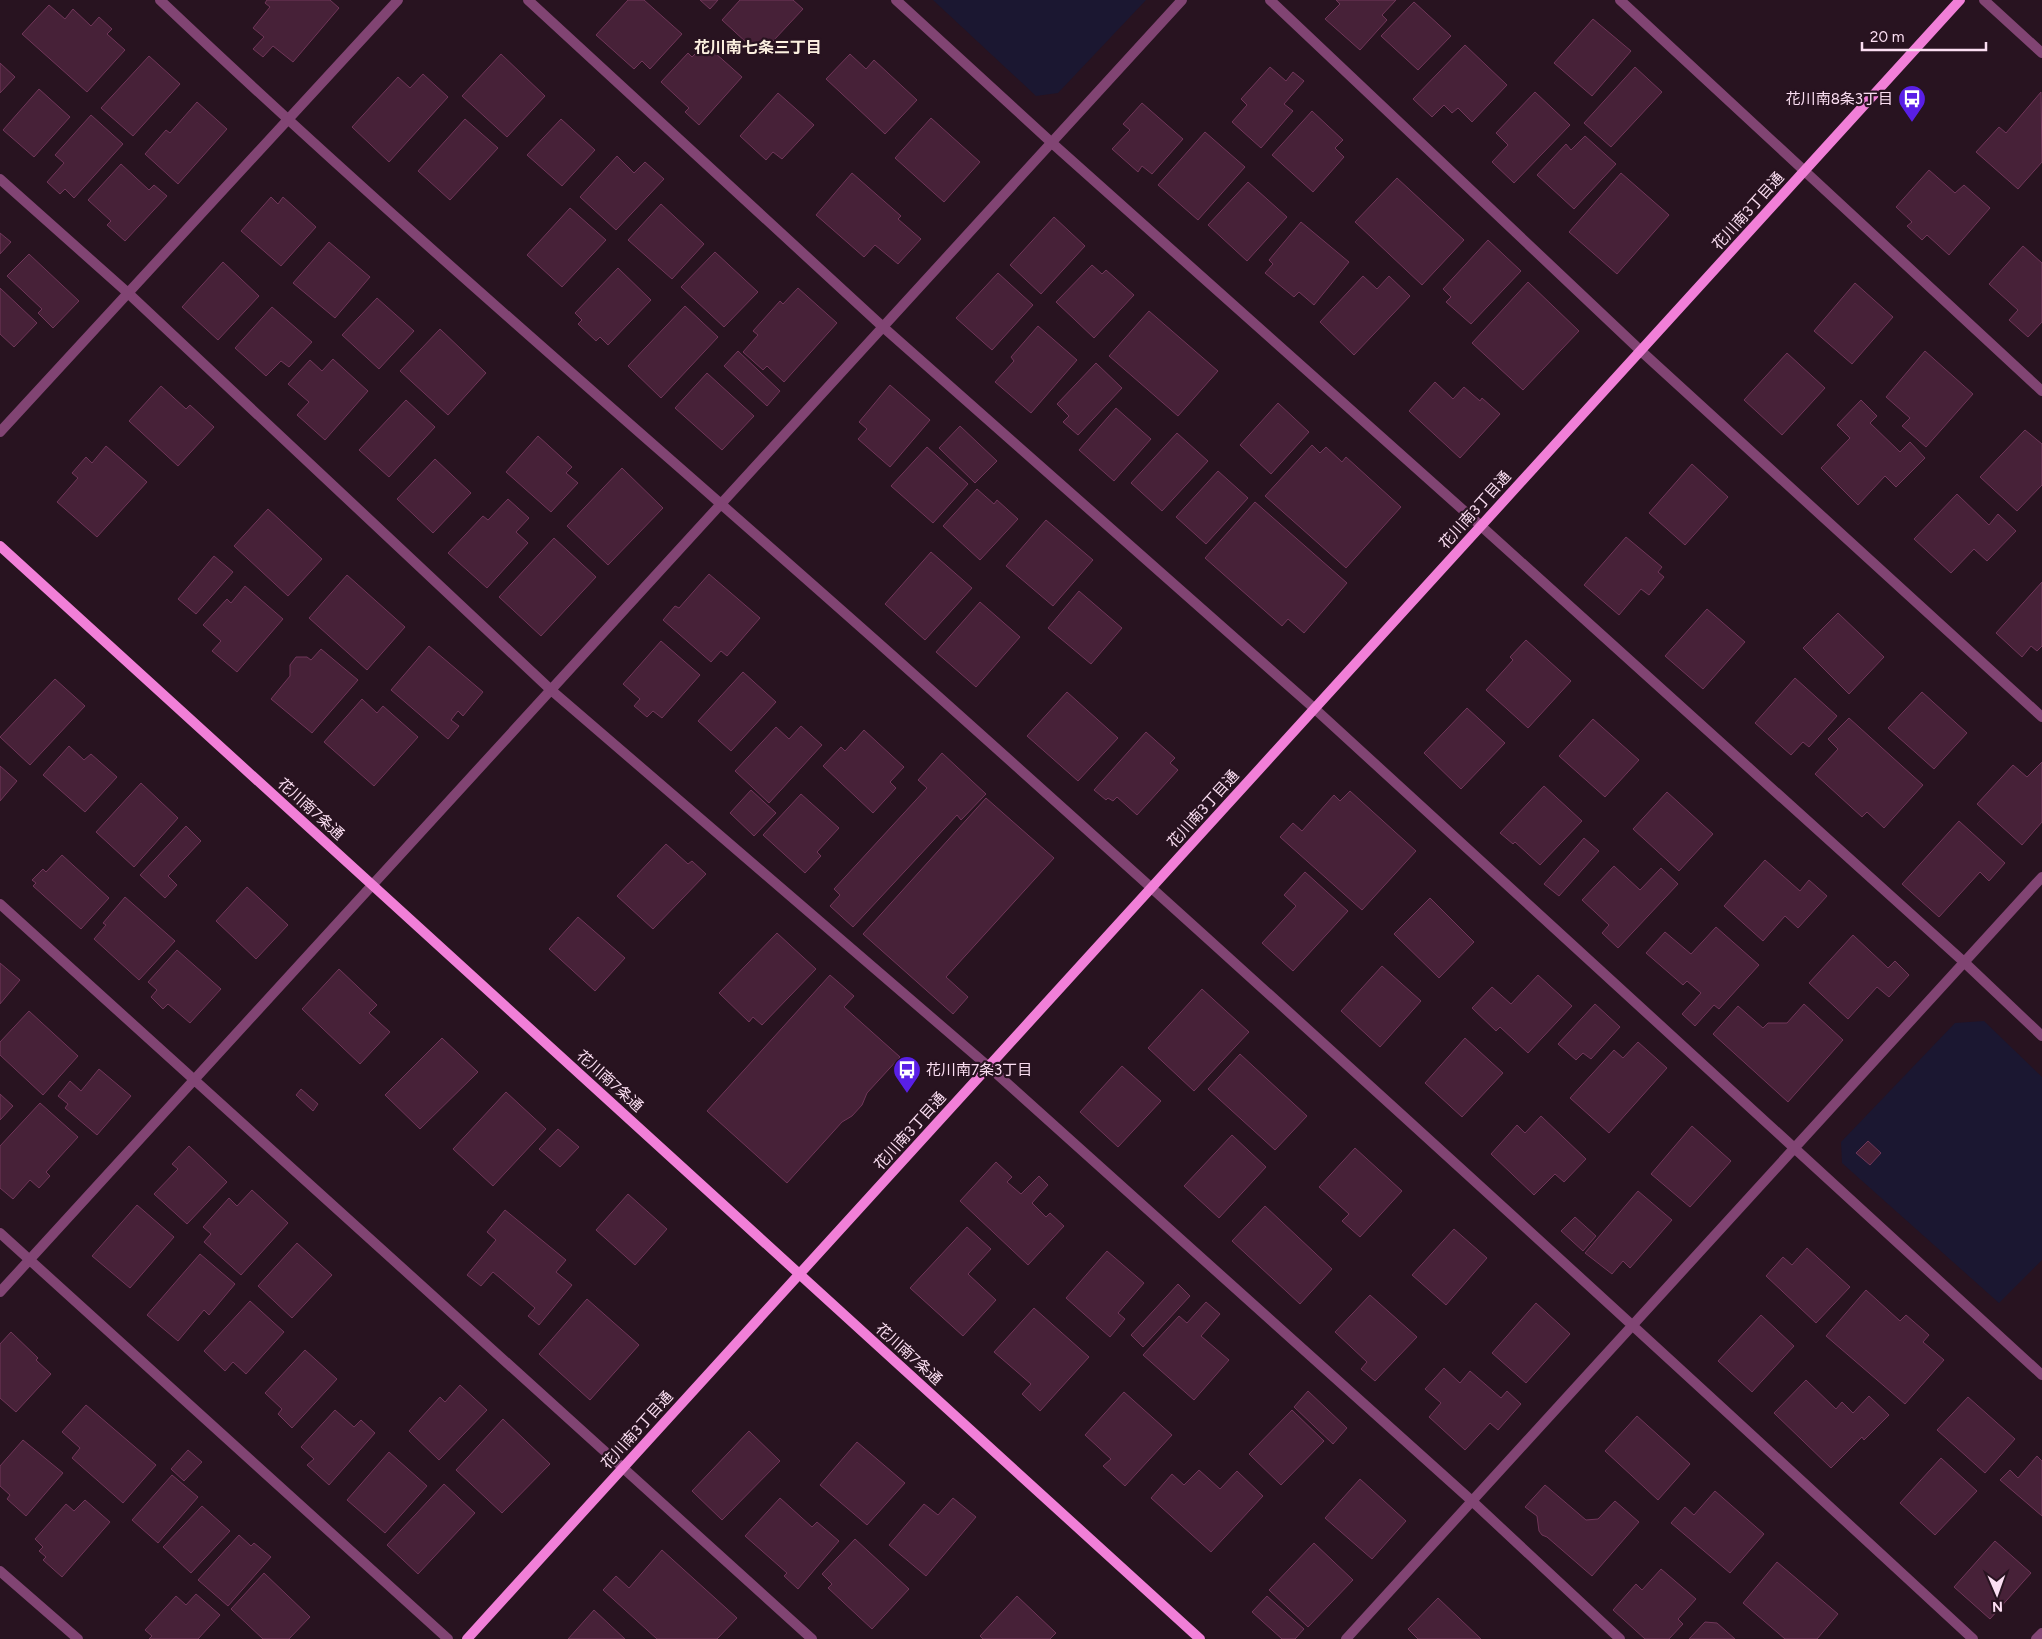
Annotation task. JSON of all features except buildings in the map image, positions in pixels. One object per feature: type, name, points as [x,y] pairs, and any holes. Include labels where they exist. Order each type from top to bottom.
[{"type":"street","points":[[160,0],[287,120],[1152,887],[1633,1324],[1973,1639]]},
{"type":"street","points":[[0,432],[398,0]]},
{"type":"street","points":[[528,0],[883,327],[1315,709],[1794,1150],[2042,1375]]},
{"type":"street","points":[[896,0],[1964,962],[2042,1036]]},
{"type":"street","points":[[0,1292],[1182,0]]},
{"type":"street","points":[[1270,0],[1640,351],[2042,717]]},
{"type":"street","points":[[1620,0],[2042,391]]},
{"type":"street","name":"花川南3丁目通","points":[[467,1639],[1960,0]]},
{"type":"street","points":[[1984,0],[2042,53]]},
{"type":"street","points":[[0,179],[128,293],[551,690],[989,1067],[1472,1501],[1620,1639]]},
{"type":"street","name":"花川南7条通","points":[[0,546],[1200,1639]]},
{"type":"street","points":[[1346,1639],[2042,877]]},
{"type":"street","points":[[0,904],[812,1639]]},
{"type":"street","points":[[0,1233],[448,1639]]},
{"type":"street","points":[[0,1571],[78,1639]]},
{"type":"street","points":[[2036,1639],[2042,1633]]},
{"type":"shaded area","points":[[933,0],[1146,0],[1058,93],[1036,96]]},
{"type":"shaded area","points":[[1984,1021],[2042,1077],[2042,1260],[1999,1303],[1842,1163],[1841,1142],[1955,1023]]},
{"type":"place","name":"花川南8条3丁目","points":[[1912,123]]},
{"type":"place","name":"花川南7条3丁目","points":[[907,1094]]},
{"type":"district","name":"花川南七条三丁目","points":[[758,47]]}]
